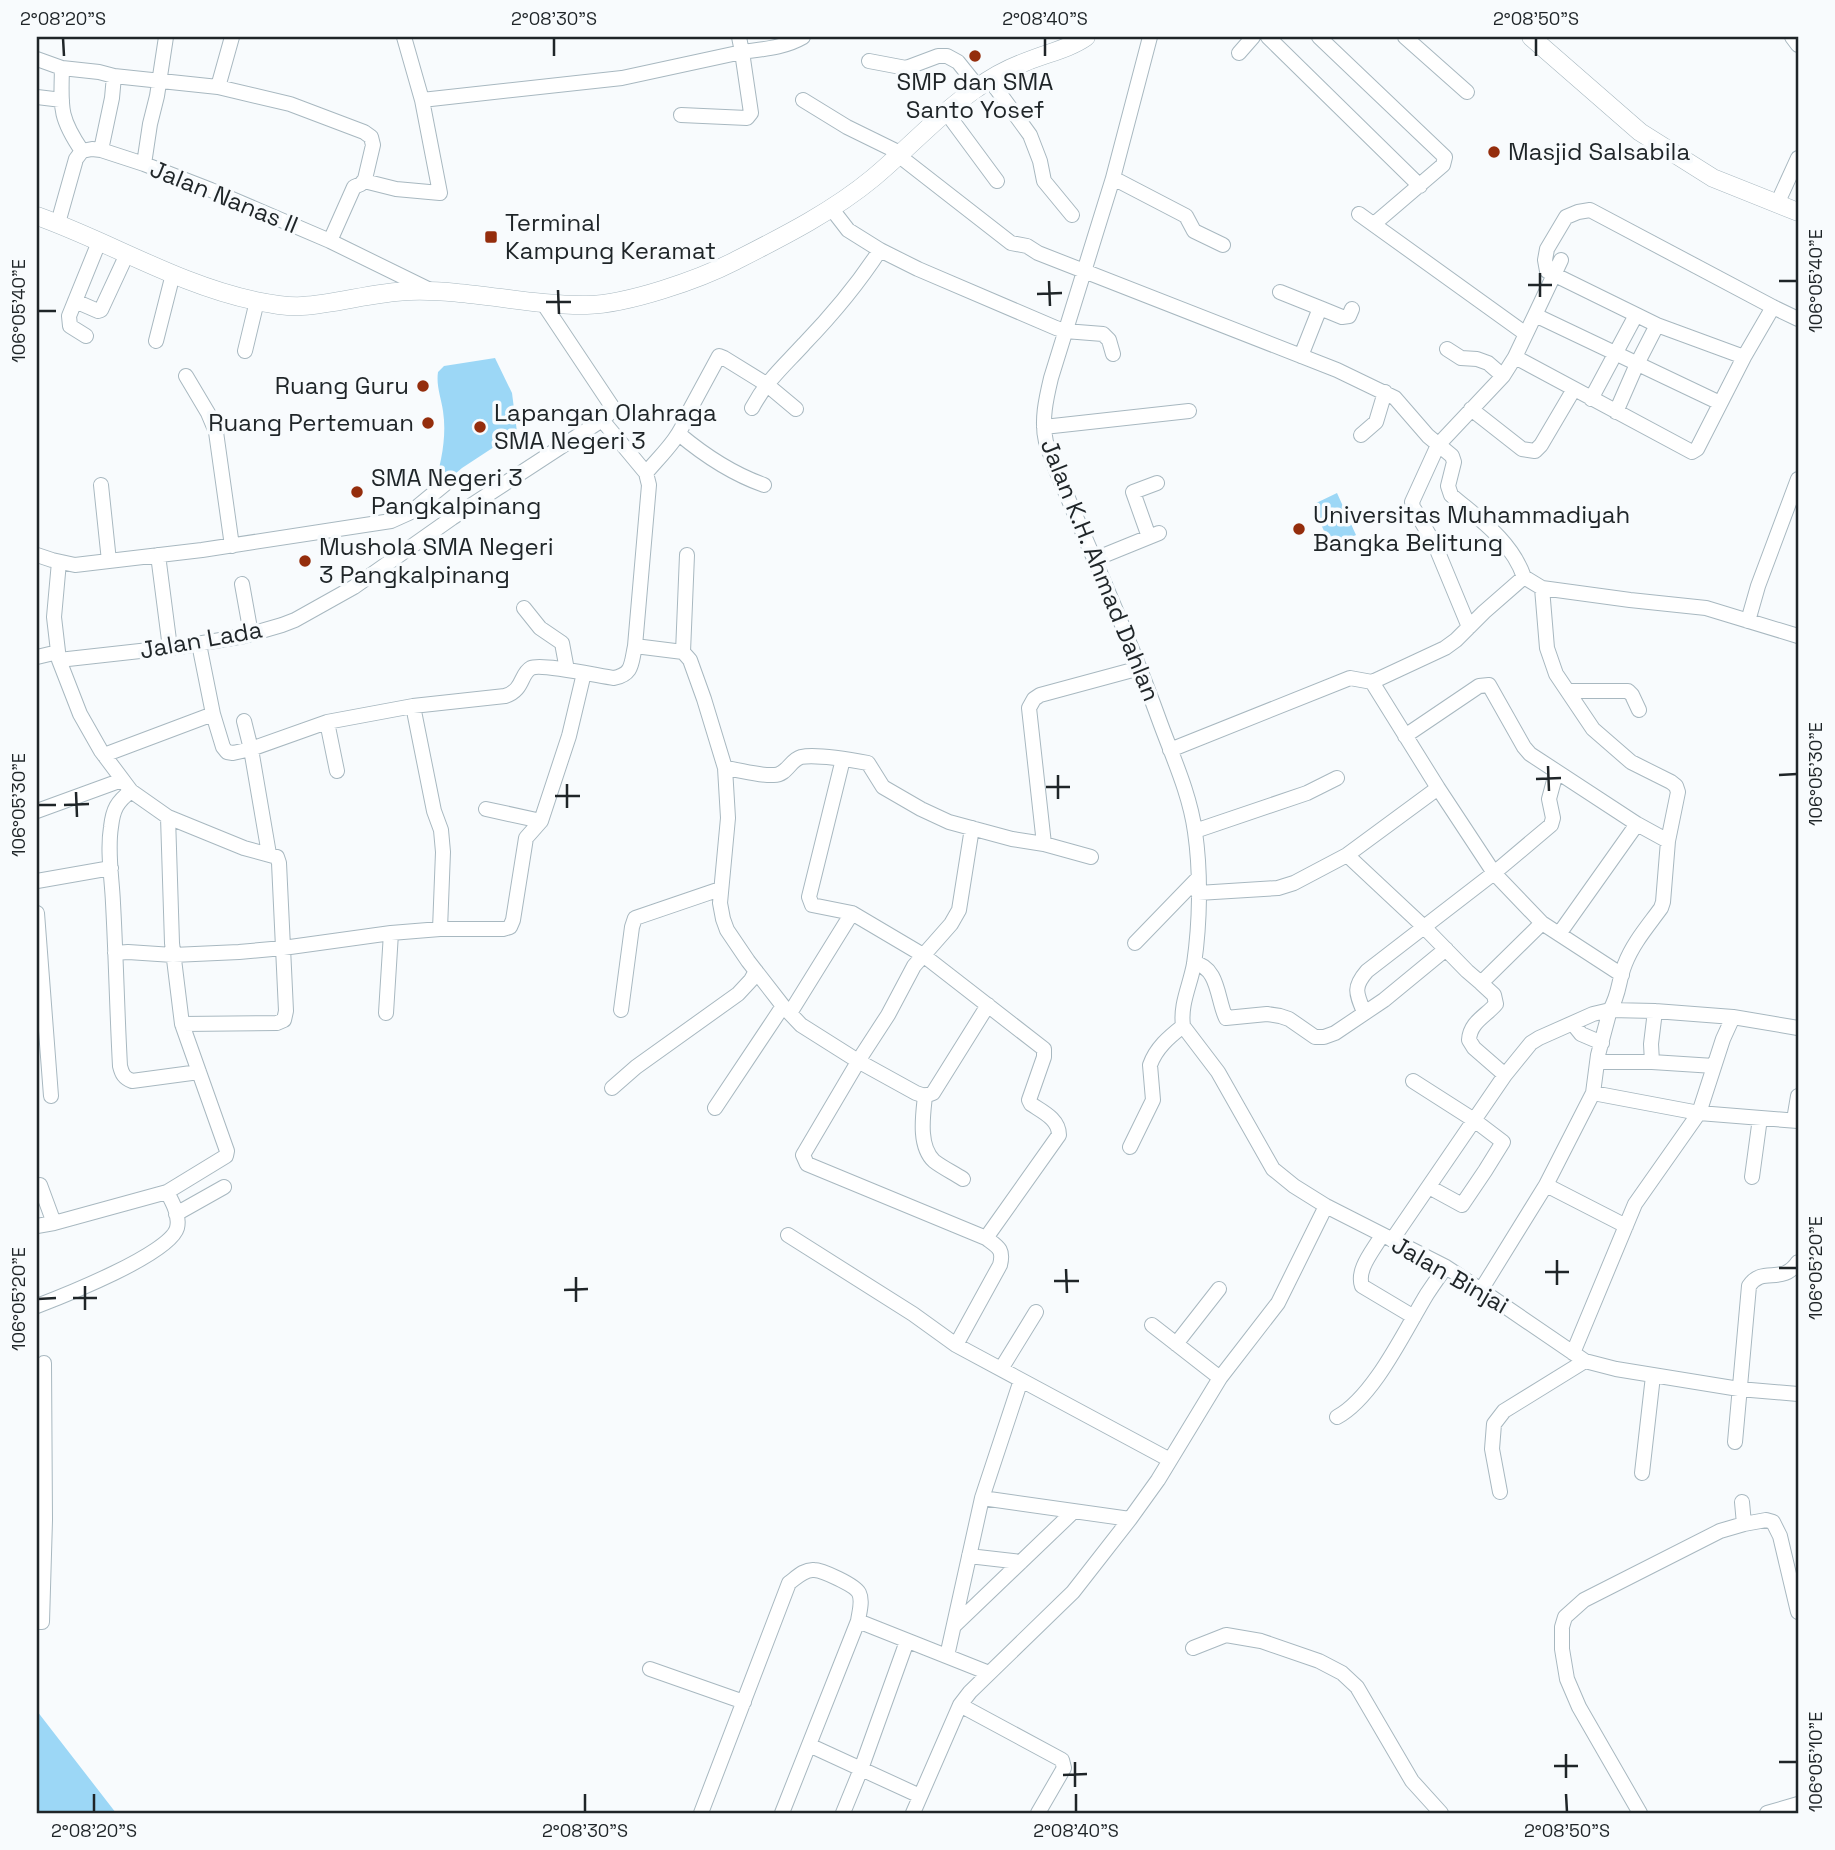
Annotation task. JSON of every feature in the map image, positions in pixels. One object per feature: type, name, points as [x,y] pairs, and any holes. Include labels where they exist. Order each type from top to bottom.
[{"type":"main road","points":[[37,216],[215,290],[281,306],[317,305],[388,292],[431,290],[543,303],[603,304],[700,277],[734,262],[831,208],[876,176],[946,112],[984,84],[1026,61],[1072,45],[1086,37]]},
{"type":"main road","points":[[1531,37],[1640,132],[1713,178],[1798,212]]},
{"type":"street","points":[[144,164],[166,37]]},
{"type":"street","points":[[218,87],[232,37]]},
{"type":"street","points":[[364,181],[396,189],[440,193],[422,100],[404,37]]},
{"type":"street","points":[[681,115],[750,116],[739,37]]},
{"type":"street","points":[[422,100],[622,78],[742,52],[780,47],[803,37]]},
{"type":"street","name":"Jalan K.H. Ahmad Dahlan","points":[[1150,37],[1113,178],[1046,398],[1044,427],[1046,442],[1056,470],[1140,668],[1184,788],[1195,831],[1198,893],[1194,963],[1181,1014],[1182,1026]]},
{"type":"street","points":[[1238,53],[1253,37]]},
{"type":"street","points":[[1268,37],[1420,186]]},
{"type":"street","points":[[1319,37],[1444,155],[1444,165],[1374,224]]},
{"type":"street","points":[[1405,37],[1468,92]]},
{"type":"street","points":[[1792,37],[1798,45]]},
{"type":"street","points":[[869,61],[906,68],[938,56],[947,56],[958,62],[984,84],[1030,135],[1044,181],[1072,215]]},
{"type":"street","points":[[37,60],[62,68],[114,76],[218,87],[290,104],[368,134],[373,145],[364,181],[354,187],[330,241]]},
{"type":"street","points":[[58,223],[76,159],[82,151],[65,122],[61,100],[62,68]]},
{"type":"street","points":[[101,150],[114,76]]},
{"type":"street","points":[[37,97],[61,100]]},
{"type":"street","points":[[803,100],[899,154],[1011,243],[1027,246],[1038,253],[1301,356],[1385,392],[1401,404],[1423,430],[1454,459],[1448,486],[1451,495],[1504,541],[1516,557],[1524,577],[1542,588],[1694,606],[1798,636]]},
{"type":"street","points":[[946,112],[997,181]]},
{"type":"street","name":"Jalan Nanas II","points":[[82,151],[101,150],[211,190],[330,241],[431,290]]},
{"type":"street","points":[[1777,204],[1798,158]]},
{"type":"street","points":[[1113,178],[1186,216],[1194,231],[1223,245]]},
{"type":"street","points":[[831,208],[848,230],[880,250],[918,269],[1065,331],[1103,334],[1109,340],[1113,354]]},
{"type":"street","points":[[1744,358],[1657,325],[1547,271],[1547,249],[1566,217],[1590,210],[1798,319]]},
{"type":"street","points":[[1359,214],[1526,334]]},
{"type":"street","points":[[86,336],[70,326],[69,316],[99,242]]},
{"type":"street","points":[[752,408],[766,384],[851,292],[880,250]]},
{"type":"street","points":[[75,301],[101,310],[127,254]]},
{"type":"street","points":[[1469,627],[1435,545],[1412,502],[1438,445],[1503,376],[1515,357],[1561,260]]},
{"type":"street","points":[[156,341],[173,274]]},
{"type":"street","points":[[1280,292],[1345,317],[1349,316],[1352,309]]},
{"type":"street","points":[[245,351],[257,302]]},
{"type":"street","points":[[200,644],[213,714],[225,750],[233,753],[327,722],[412,706],[505,696],[515,691],[532,668],[567,670],[614,678],[623,676],[630,670],[635,646],[649,485],[646,473],[602,420],[613,408],[543,303]]},
{"type":"street","points":[[1515,357],[1692,452],[1697,449],[1773,307]]},
{"type":"street","points":[[1301,356],[1320,308]]},
{"type":"street","points":[[1535,315],[1720,403]]},
{"type":"street","points":[[1591,398],[1636,315]]},
{"type":"street","points":[[1616,412],[1657,325]]},
{"type":"street","points":[[1447,349],[1461,358],[1483,360],[1503,376]]},
{"type":"street","points":[[646,473],[679,434],[719,356],[766,384],[796,409]]},
{"type":"street","points":[[186,376],[216,432],[232,546]]},
{"type":"street","points":[[1471,409],[1522,449],[1535,451],[1574,389]]},
{"type":"street","points":[[1361,435],[1376,422],[1385,392]]},
{"type":"street","points":[[1044,427],[1189,411]]},
{"type":"street","name":"Jalan Lada","points":[[37,657],[200,644],[251,634],[295,620],[354,587],[602,420]]},
{"type":"street","points":[[679,434],[741,477],[764,485]]},
{"type":"street","points":[[1748,621],[1758,586],[1798,480]]},
{"type":"street","points":[[1095,559],[1154,535],[1133,492],[1157,482]]},
{"type":"street","points":[[37,555],[75,565],[232,546],[391,521],[411,512],[445,484]]},
{"type":"street","points":[[101,485],[109,561]]},
{"type":"street","points":[[158,555],[170,648]]},
{"type":"street","points":[[683,652],[687,555]]},
{"type":"street","points":[[59,562],[54,617],[59,656],[80,714],[104,755],[127,786],[168,817],[279,860],[286,1012],[284,1020],[182,1024]]},
{"type":"street","points":[[1170,750],[1350,678],[1372,682],[1445,648],[1524,577]]},
{"type":"street","points":[[242,584],[251,634]]},
{"type":"street","points":[[1481,1290],[1546,1185],[1593,1093],[1597,1062],[1610,1010],[1618,998],[1622,975],[1631,950],[1663,902],[1668,841],[1678,792],[1671,782],[1631,762],[1593,729],[1567,691],[1556,674],[1547,648],[1542,588]]},
{"type":"street","points":[[524,608],[540,628],[562,643],[567,670]]},
{"type":"street","points":[[635,646],[683,652],[690,660],[725,768],[728,818],[720,889],[723,919],[727,930],[756,971],[801,1025],[858,1061],[925,1096],[933,1093],[988,1005]]},
{"type":"street","points":[[1044,844],[1029,708],[1040,695],[1140,668]]},
{"type":"street","points":[[116,953],[173,955],[239,952],[391,933],[510,927],[524,843],[528,834],[541,821],[569,736],[584,673]]},
{"type":"street","points":[[1372,682],[1494,873],[1542,923],[1622,975]]},
{"type":"street","points":[[1405,736],[1479,686],[1489,685],[1527,751],[1556,773],[1668,841]]},
{"type":"street","points":[[1567,691],[1628,691],[1639,710]]},
{"type":"street","points":[[412,706],[443,852],[440,929]]},
{"type":"street","points":[[104,755],[213,714]]},
{"type":"street","points":[[244,721],[269,854]]},
{"type":"street","points":[[327,722],[337,771]]},
{"type":"street","points":[[725,768],[776,776],[803,757],[868,763],[883,787],[949,822],[1091,857]]},
{"type":"street","points":[[843,759],[809,897],[812,905],[852,913],[923,955],[1044,1049],[1044,1057],[1029,1100],[1055,1121],[1059,1135],[986,1238]]},
{"type":"street","points":[[1364,1012],[1357,992],[1359,981],[1367,971],[1494,873],[1551,825],[1553,818],[1549,799],[1556,773]]},
{"type":"street","points":[[1195,831],[1307,793],[1337,778]]},
{"type":"street","points":[[37,811],[127,786]]},
{"type":"street","points":[[127,786],[114,810],[109,842],[122,1074],[132,1081],[199,1072]]},
{"type":"street","points":[[1198,893],[1278,888],[1294,883],[1347,855],[1438,788]]},
{"type":"street","points":[[486,809],[541,821]]},
{"type":"street","points":[[37,1226],[167,1192],[226,1156],[227,1151],[182,1024],[173,955],[168,817]]},
{"type":"street","points":[[1559,934],[1637,824]]},
{"type":"street","points":[[956,1345],[1000,1265],[1000,1250],[986,1238],[807,1164],[803,1155],[858,1061],[874,1039],[914,966],[960,910],[972,828]]},
{"type":"street","points":[[1347,855],[1494,995],[1496,1004],[1476,1021],[1471,1028],[1469,1040],[1474,1048],[1505,1075]]},
{"type":"street","points":[[37,881],[111,868]]},
{"type":"street","points":[[1135,943],[1198,878]]},
{"type":"street","points":[[621,1010],[635,918],[720,889]]},
{"type":"street","points":[[715,1108],[787,1010],[852,913]]},
{"type":"street","points":[[37,914],[51,1096]]},
{"type":"street","points":[[1481,983],[1542,923]]},
{"type":"street","points":[[386,1013],[391,933]]},
{"type":"street","points":[[1194,963],[1207,968],[1222,1001],[1224,1016],[1228,1019],[1267,1014],[1280,1016],[1315,1037],[1324,1037],[1335,1033],[1384,1000],[1446,949]]},
{"type":"street","points":[[612,1088],[636,1067],[738,994],[756,971]]},
{"type":"street","points":[[1414,1317],[1362,1286],[1361,1270],[1429,1187],[1505,1075],[1531,1043],[1593,1014],[1610,1010],[1733,1017],[1798,1028]]},
{"type":"street","points":[[1652,1062],[1655,1011]]},
{"type":"street","points":[[1500,1492],[1492,1449],[1494,1424],[1504,1411],[1579,1357],[1635,1204],[1699,1113],[1733,1017]]},
{"type":"street","points":[[1573,1024],[1581,1034],[1602,1042]]},
{"type":"street","points":[[1130,1147],[1153,1100],[1150,1065],[1152,1060],[1166,1039],[1182,1026]]},
{"type":"street","name":"Jalan Binjai","points":[[1182,1026],[1218,1072],[1273,1169],[1326,1206],[1446,1267],[1579,1357],[1653,1376],[1740,1390],[1798,1394]]},
{"type":"street","points":[[1597,1062],[1714,1066]]},
{"type":"street","points":[[1413,1081],[1503,1142],[1462,1205],[1429,1187]]},
{"type":"street","points":[[1593,1093],[1699,1113],[1796,1120],[1798,1096]]},
{"type":"street","points":[[925,1096],[922,1128],[929,1154],[963,1179]]},
{"type":"street","points":[[1752,1177],[1760,1118]]},
{"type":"street","points":[[40,1185],[54,1223]]},
{"type":"street","points":[[1546,1185],[1626,1226]]},
{"type":"street","points":[[176,1214],[225,1187]]},
{"type":"street","points":[[37,1306],[102,1280],[172,1238],[177,1230],[176,1214],[167,1192]]},
{"type":"street","points":[[913,1813],[960,1705],[989,1673],[1073,1592],[1130,1519],[1158,1480],[1220,1378],[1278,1303],[1326,1206]]},
{"type":"street","points":[[788,1235],[913,1314],[956,1345],[1170,1460]]},
{"type":"street","points":[[1735,1442],[1749,1286],[1759,1276],[1785,1274],[1798,1262]]},
{"type":"street","points":[[1337,1416],[1358,1401],[1403,1338],[1427,1294],[1446,1267]]},
{"type":"street","points":[[1176,1344],[1219,1289]]},
{"type":"street","points":[[1001,1368],[1037,1312]]},
{"type":"street","points":[[1152,1325],[1220,1378]]},
{"type":"street","points":[[37,1622],[42,1622],[44,1363]]},
{"type":"street","points":[[1642,1473],[1653,1376]]},
{"type":"street","points":[[947,1656],[982,1498],[1021,1380]]},
{"type":"street","points":[[982,1498],[1130,1519]]},
{"type":"street","points":[[1742,1502],[1744,1524]]},
{"type":"street","points":[[954,1626],[1073,1512]]},
{"type":"street","points":[[1640,1813],[1578,1706],[1567,1679],[1562,1649],[1565,1617],[1596,1594],[1720,1531],[1766,1520],[1773,1522],[1780,1536],[1798,1612]]},
{"type":"street","points":[[969,1556],[1021,1562]]},
{"type":"street","points":[[701,1813],[789,1583],[804,1572],[814,1570],[851,1584],[858,1591],[858,1621],[782,1813]]},
{"type":"street","points":[[858,1621],[989,1673]]},
{"type":"street","points":[[1193,1648],[1226,1635],[1261,1641],[1319,1661],[1342,1673],[1357,1687],[1412,1781],[1441,1813]]},
{"type":"street","points":[[843,1813],[907,1640]]},
{"type":"street","points":[[650,1669],[744,1702]]},
{"type":"street","points":[[960,1705],[1062,1760],[1064,1768],[1038,1813]]},
{"type":"street","points":[[809,1745],[920,1796]]},
{"type":"street","points":[[1767,1813],[1798,1804]]},
{"type":"shaded area","name":"Lapangan Olahraga SMA Negeri 3","points":[[495,358],[512,393],[517,432],[462,468],[436,490],[434,488],[444,440],[438,372],[444,366]]},
{"type":"shaded area","points":[[1337,493],[1356,535],[1331,546],[1312,505]]},
{"type":"shaded area","points":[[37,1711],[116,1813],[37,1813]]},
{"type":"place","name":"SMP dan SMA Santo Yosef","points":[[975,56]]},
{"type":"place","name":"Masjid Salsabila","points":[[1494,152]]},
{"type":"place","name":"Terminal Kampung Keramat","points":[[491,237]]},
{"type":"place","name":"Ruang Guru","points":[[423,386]]},
{"type":"place","name":"Ruang Pertemuan","points":[[428,423]]},
{"type":"place","name":"Lapangan Olahraga SMA Negeri 3","points":[[480,427]]},
{"type":"place","name":"SMA Negeri 3 Pangkalpinang","points":[[357,492]]},
{"type":"place","name":"Universitas Muhammadiyah Bangka Belitung","points":[[1299,529]]},
{"type":"place","name":"Mushola SMA Negeri 3 Pangkalpinang","points":[[305,561]]}]
